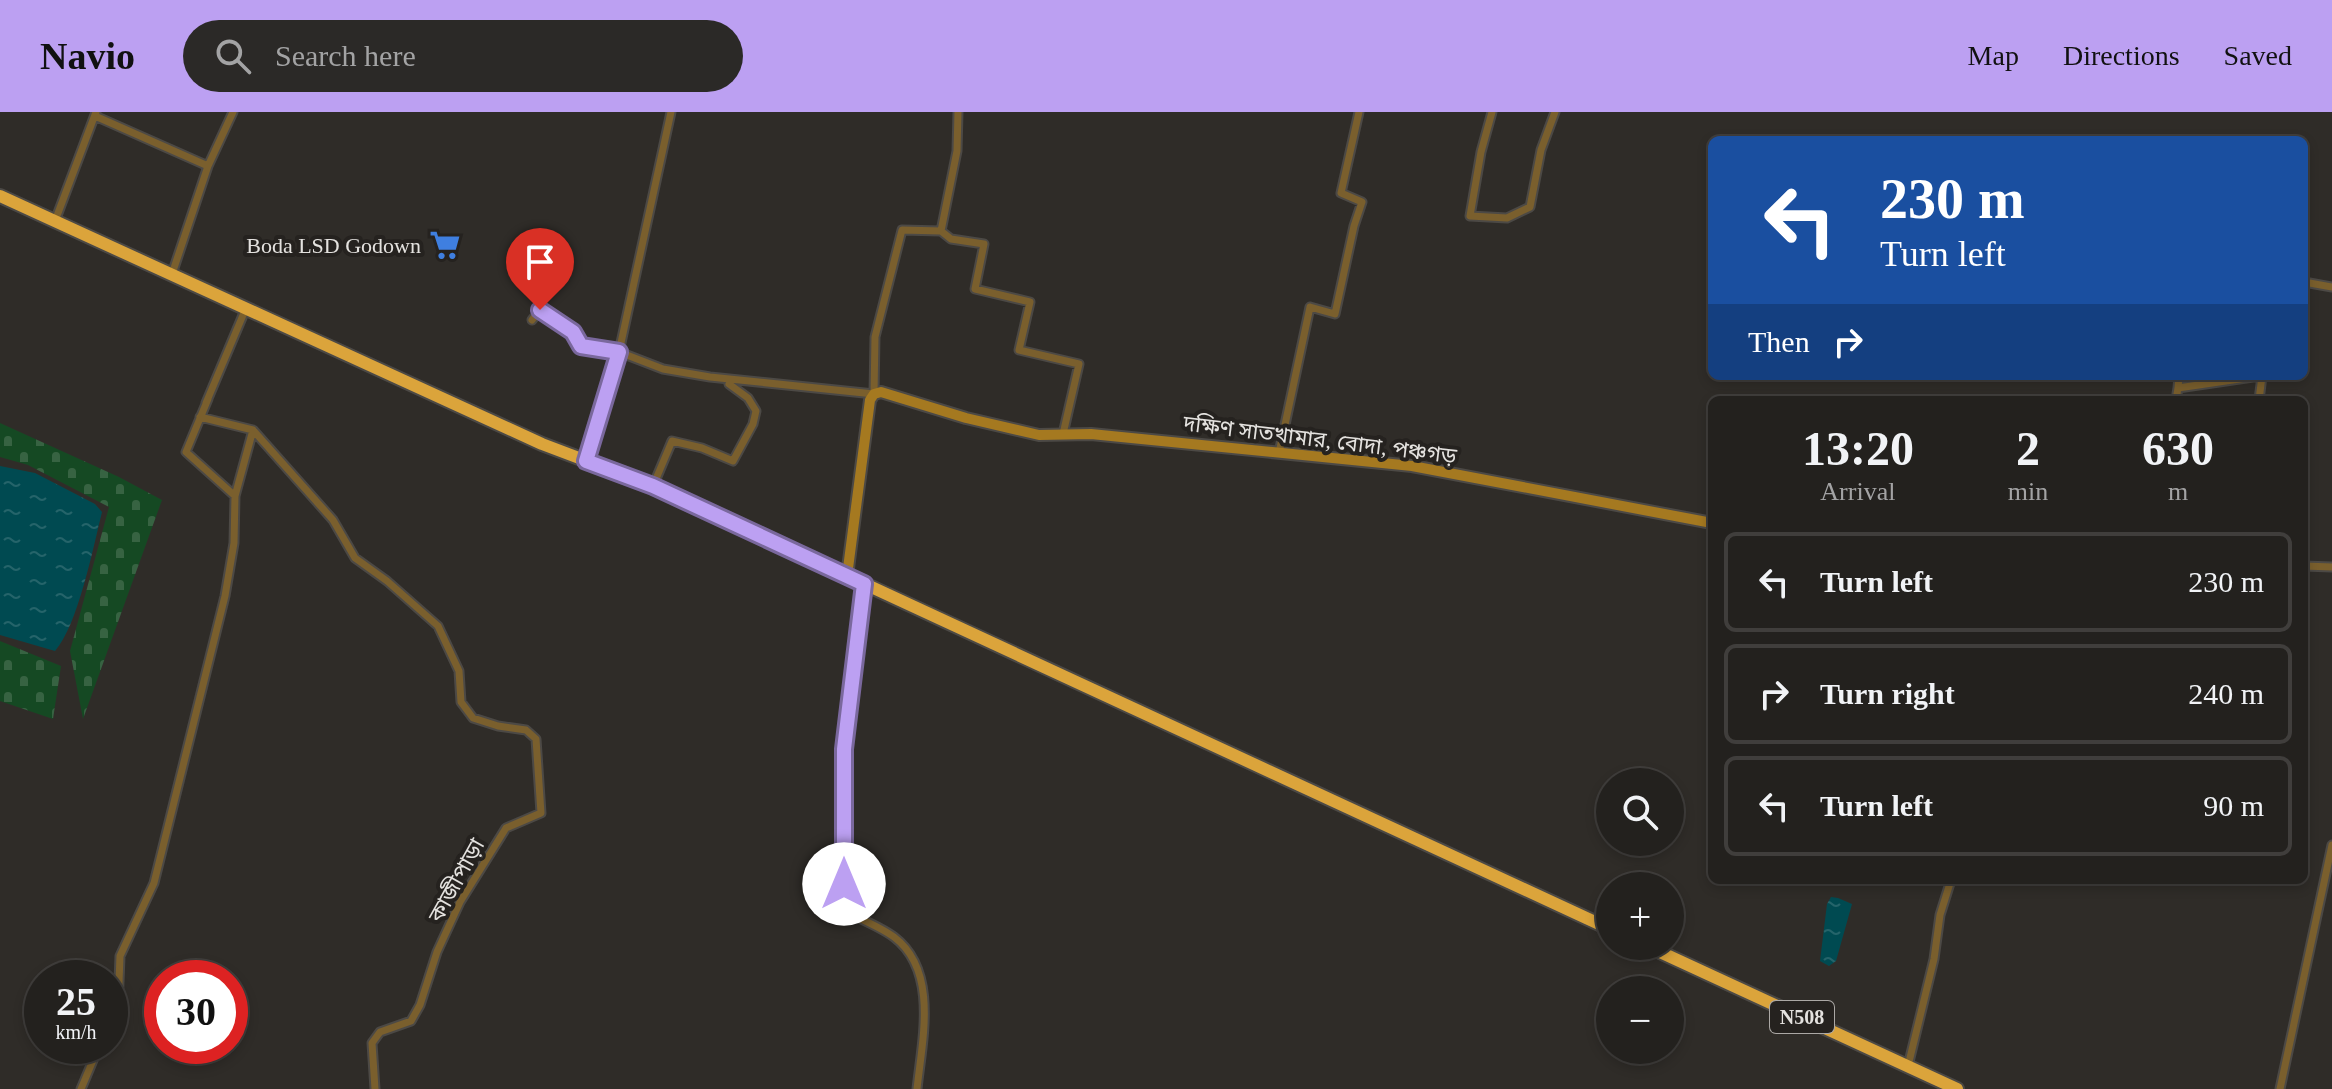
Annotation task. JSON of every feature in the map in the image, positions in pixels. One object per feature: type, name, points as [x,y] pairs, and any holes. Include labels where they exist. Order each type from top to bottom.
[{"type":"highway","points":[[0,196],[542,444],[653,486],[1596,923]]},
{"type":"highway","name":"N508","points":[[1677,960],[1957,1089]]},
{"type":"street","points":[[172,274],[208,166],[233,112]]},
{"type":"street","points":[[586,461],[619,352],[671,112]]},
{"type":"street","points":[[941,231],[957,151],[958,112]]},
{"type":"street","points":[[1279,453],[1310,307],[1335,314],[1362,202],[1341,193],[1359,112]]},
{"type":"street","points":[[1492,112],[1481,152],[1470,216],[1507,218],[1530,207],[1541,150],[1555,112]]},
{"type":"street","points":[[55,221],[95,114],[208,166]]},
{"type":"street","points":[[847,576],[870,400],[874,394],[875,337],[902,230],[941,231],[951,239],[984,244],[975,289],[1030,302],[1019,350],[1079,364],[1063,434]]},
{"type":"street","points":[[2308,283],[2332,287]]},
{"type":"street","points":[[235,496],[186,452],[246,308]]},
{"type":"street","name":"দক্ষিণ সাতখামার, বোদা, পঞ্চগড়","points":[[532,320],[540,310],[573,332],[581,346],[619,352],[663,369],[710,377],[874,394],[881,392],[966,418],[1039,435],[1091,434],[1412,466],[1708,522]]},
{"type":"street","points":[[2177,396],[2179,380]]},
{"type":"street","points":[[2178,388],[2233,380]]},
{"type":"street","points":[[653,486],[672,441],[702,448],[733,461],[753,424],[756,411],[748,398],[729,384]]},
{"type":"street","points":[[120,960],[154,883],[225,596],[234,543],[235,496],[253,430],[200,417],[208,399]]},
{"type":"street","name":"কাজীপাড়া","points":[[253,430],[333,520],[355,558],[387,581],[438,626],[459,671],[461,702],[473,718],[526,730],[536,739],[541,813],[506,828],[460,902],[411,1021],[380,1032],[372,1043],[375,1089]]},
{"type":"street","points":[[2308,566],[2332,567]]},
{"type":"street","points":[[864,584],[844,749],[844,911],[893,936],[907,949],[916,964],[925,1020],[917,1089]]},
{"type":"street","points":[[2280,1089],[2332,845]]},
{"type":"street","points":[[1908,1066],[1934,959],[1940,915],[1950,884]]},
{"type":"street","points":[[2320,897],[2332,898]]},
{"type":"street","points":[[81,1089],[91,1064]]},
{"type":"green space","points":[[0,423],[162,500],[83,719],[70,651],[109,507],[28,465],[0,457]]},
{"type":"green space","points":[[0,641],[61,666],[53,719],[0,701]]},
{"type":"water","points":[[0,466],[35,473],[95,504],[102,512],[78,605],[55,651],[0,635]]},
{"type":"water","points":[[1831,897],[1852,904],[1836,961],[1829,966],[1820,961],[1827,904]]},
{"type":"place","name":"Boda LSD Godown","points":[[445,245]]},
{"type":"route","points":[[540,310],[573,332],[581,346],[619,352],[586,461],[653,486],[864,584],[844,749],[844,884]]}]
